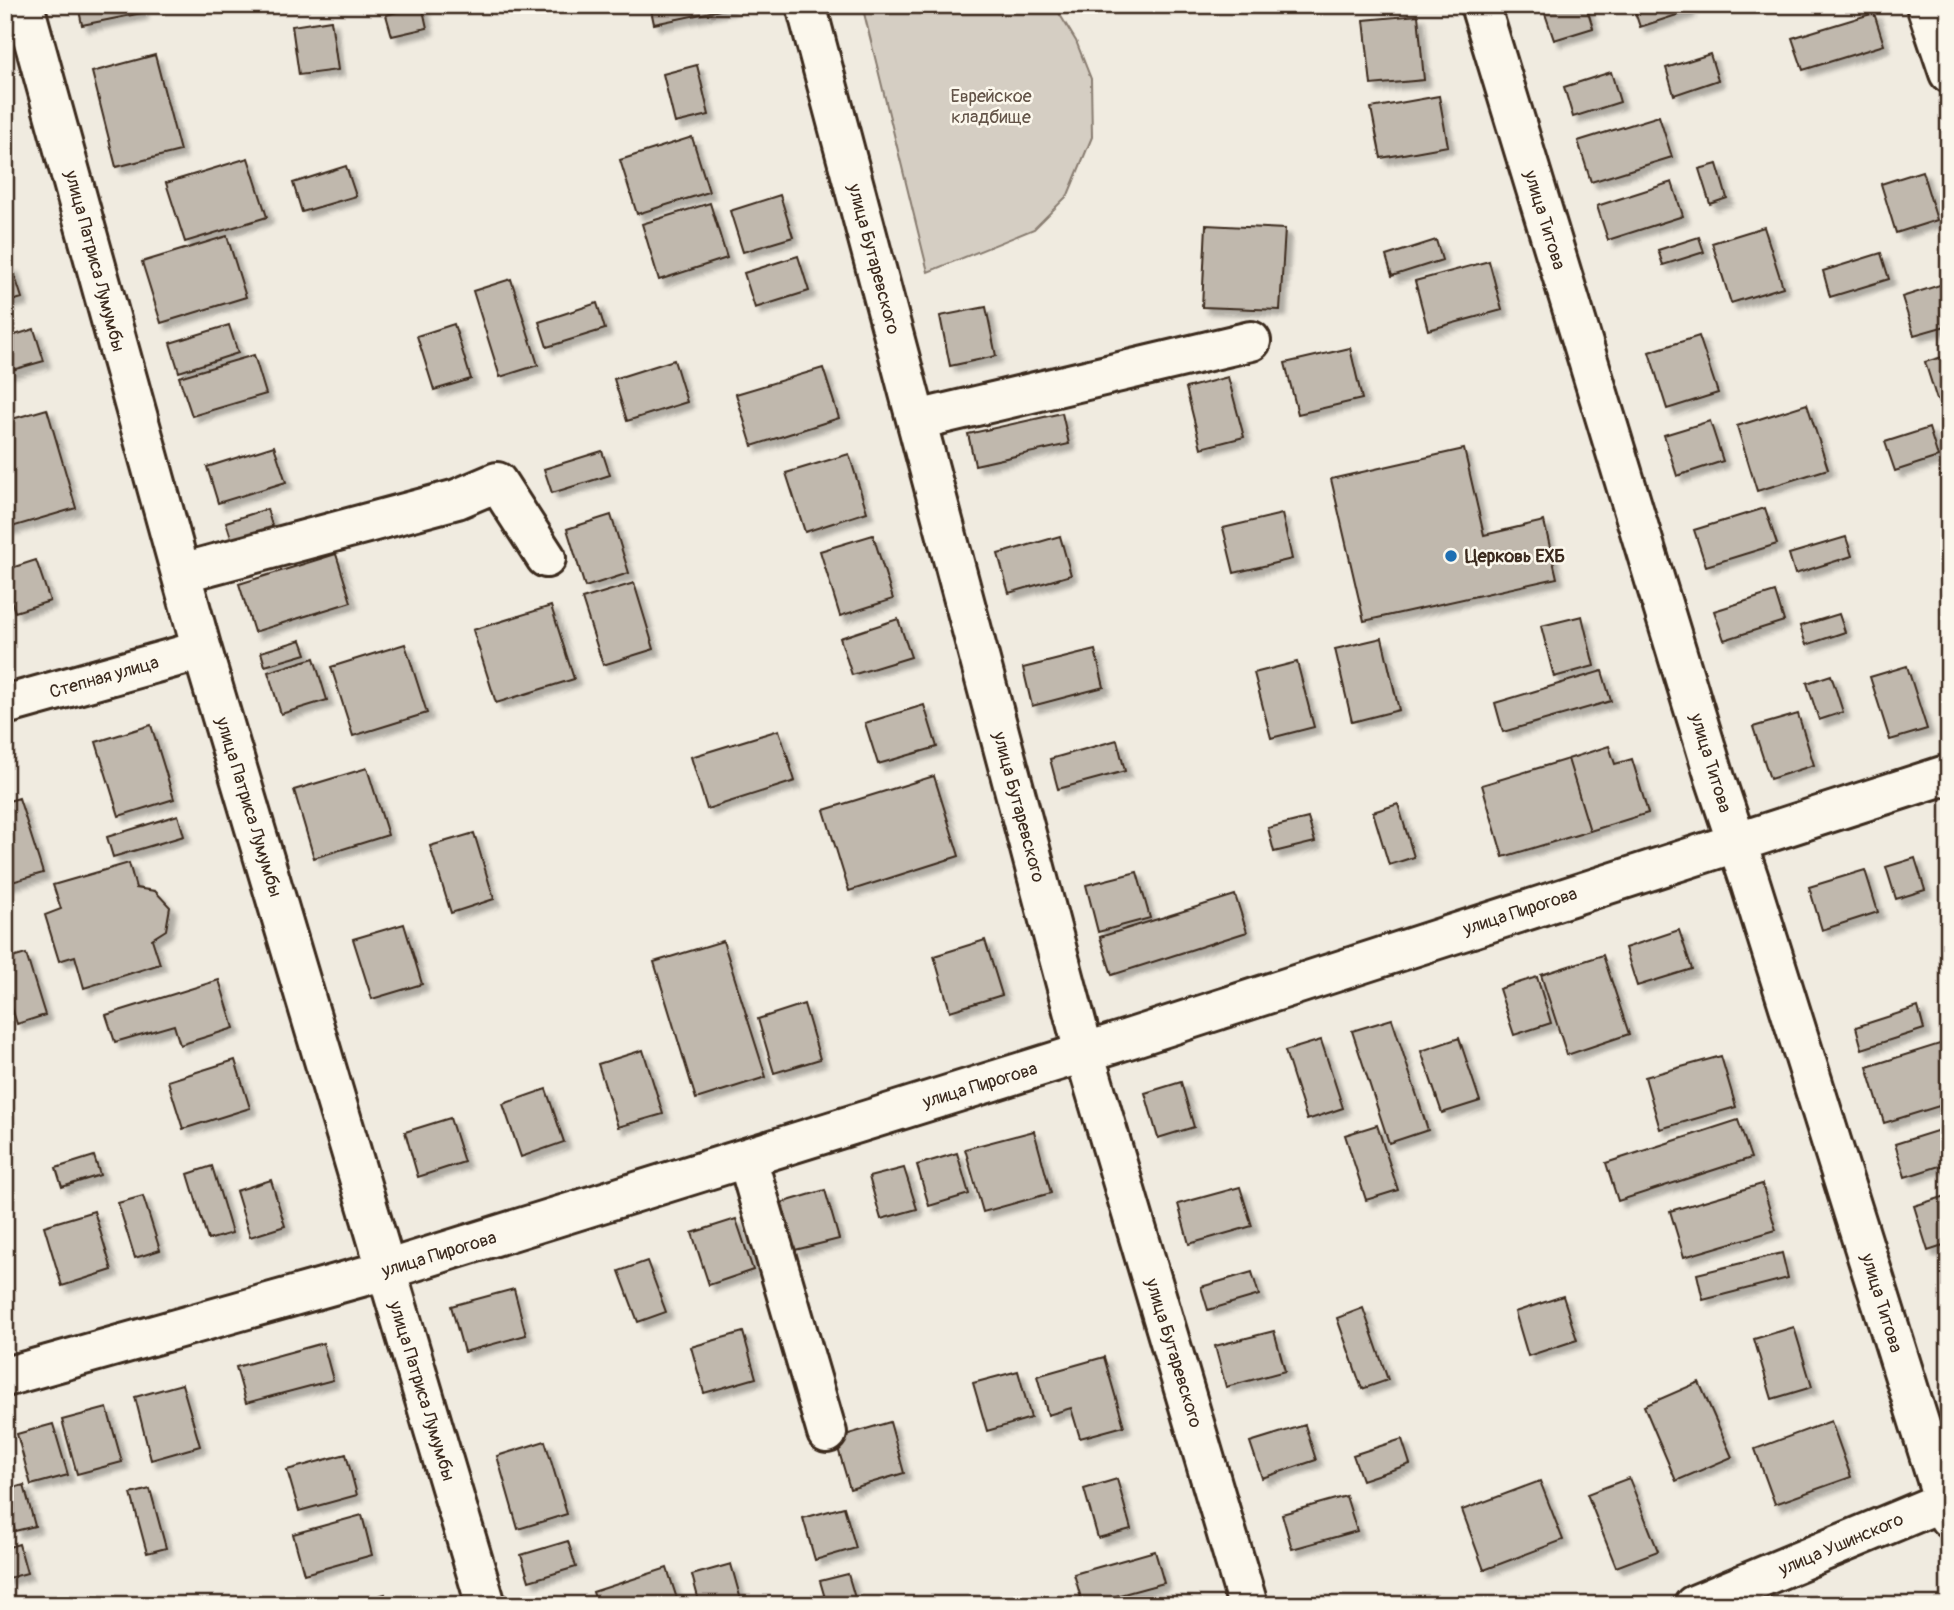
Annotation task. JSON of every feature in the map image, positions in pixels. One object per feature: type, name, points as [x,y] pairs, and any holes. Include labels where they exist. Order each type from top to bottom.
[{"type":"street","name":"улица Патриса Лумумбы","points":[[24,5],[202,650],[486,1605]]},
{"type":"street","name":"улица Бутаревского","points":[[806,5],[1084,1052],[1248,1605]]},
{"type":"street","name":"улица Титова","points":[[1480,5],[1736,842],[1947,1506]]},
{"type":"street","points":[[1926,5],[1949,73]]},
{"type":"street","points":[[917,420],[1251,341]]},
{"type":"street","points":[[181,573],[444,503],[496,482],[546,558]]},
{"type":"street","name":"Степная улица","points":[[5,705],[202,650]]},
{"type":"street","name":"улица Пирогова","points":[[5,1377],[386,1270],[1084,1052],[1949,774]]},
{"type":"street","points":[[747,1158],[827,1433]]},
{"type":"street","name":"улица Ушинского","points":[[1694,1605],[1947,1506]]},
{"type":"green space","name":"Еврейское кладбище","points":[[862,5],[1054,5],[1076,41],[1091,79],[1092,137],[1068,195],[1034,229],[928,272]]},
{"type":"building","points":[[78,5],[140,5],[142,13],[82,25]]},
{"type":"building","points":[[422,5],[427,28],[392,36],[386,15]]},
{"type":"building","points":[[650,5],[730,5],[730,8],[654,24]]},
{"type":"building","points":[[1552,5],[1586,5],[1593,28],[1554,40],[1543,8]]},
{"type":"building","points":[[1687,5],[1689,11],[1640,27],[1633,6]]},
{"type":"building","points":[[1874,13],[1884,45],[1803,70],[1792,38]]},
{"type":"building","points":[[1418,15],[1424,80],[1371,85],[1364,20]]},
{"type":"building","points":[[331,20],[338,70],[299,75],[292,26]]},
{"type":"building","points":[[1710,54],[1718,80],[1674,95],[1666,68]]},
{"type":"building","points":[[155,55],[180,151],[116,167],[92,72]]},
{"type":"building","points":[[697,65],[709,115],[675,123],[663,74]]},
{"type":"building","points":[[1611,72],[1620,102],[1573,117],[1564,87]]},
{"type":"building","points":[[1439,96],[1448,146],[1381,158],[1371,108]]},
{"type":"building","points":[[1659,116],[1672,157],[1591,182],[1578,141]]},
{"type":"building","points":[[692,137],[709,192],[637,214],[620,160]]},
{"type":"building","points":[[248,158],[267,217],[185,242],[166,183]]},
{"type":"building","points":[[1717,164],[1727,198],[1710,204],[1699,169]]},
{"type":"building","points":[[346,166],[356,196],[302,212],[293,183]]},
{"type":"building","points":[[1922,171],[1937,220],[1896,233],[1881,184]]},
{"type":"building","points":[[1672,182],[1683,216],[1608,240],[1597,206]]},
{"type":"building","points":[[780,195],[793,237],[743,252],[730,211]]},
{"type":"building","points":[[710,203],[727,258],[659,280],[642,224]]},
{"type":"building","points":[[1206,225],[1285,229],[1280,310],[1202,307]]},
{"type":"building","points":[[1764,227],[1783,287],[1731,303],[1712,243]]},
{"type":"building","points":[[227,236],[246,297],[161,323],[142,262]]},
{"type":"building","points":[[1699,237],[1704,252],[1663,265],[1658,250]]},
{"type":"building","points":[[1436,240],[1442,260],[1392,276],[1386,256]]},
{"type":"building","points":[[1881,253],[1889,279],[1830,297],[1823,271]]},
{"type":"building","points":[[798,256],[809,291],[755,308],[744,273]]},
{"type":"building","points":[[1489,261],[1502,310],[1428,330],[1415,281]]},
{"type":"building","points":[[12,267],[22,298],[5,303],[5,269]]},
{"type":"building","points":[[511,279],[538,365],[500,377],[473,291]]},
{"type":"building","points":[[1949,282],[1949,325],[1914,335],[1902,297]]},
{"type":"building","points":[[597,303],[605,329],[547,347],[539,322]]},
{"type":"building","points":[[986,307],[996,356],[950,366],[940,316]]},
{"type":"building","points":[[454,324],[471,379],[434,390],[417,336]]},
{"type":"building","points":[[229,325],[238,353],[179,372],[170,343]]},
{"type":"building","points":[[34,329],[44,361],[5,372],[5,338]]},
{"type":"building","points":[[1699,336],[1718,393],[1667,409],[1649,352]]},
{"type":"building","points":[[1350,348],[1362,399],[1298,414],[1285,363]]},
{"type":"building","points":[[254,355],[266,394],[192,416],[179,377]]},
{"type":"building","points":[[1949,355],[1949,396],[1937,400],[1925,362]]},
{"type":"building","points":[[674,360],[687,402],[627,421],[614,379]]},
{"type":"building","points":[[823,368],[839,418],[752,446],[736,394]]},
{"type":"building","points":[[1228,377],[1244,437],[1201,448],[1186,388]]},
{"type":"building","points":[[1807,404],[1828,469],[1757,491],[1737,426]]},
{"type":"building","points":[[47,409],[76,508],[5,529],[5,421]]},
{"type":"building","points":[[1062,413],[1069,444],[975,465],[968,434]]},
{"type":"building","points":[[1710,421],[1723,461],[1677,476],[1664,435]]},
{"type":"building","points":[[1929,428],[1938,457],[1895,471],[1885,442]]},
{"type":"building","points":[[274,446],[286,482],[218,503],[207,467]]},
{"type":"building","name":"Церковь ЕХБ","points":[[1464,449],[1484,535],[1544,521],[1557,578],[1364,621],[1331,479]]},
{"type":"building","points":[[602,451],[610,475],[552,493],[544,469]]},
{"type":"building","points":[[849,454],[867,512],[805,532],[786,473]]},
{"type":"building","points":[[1949,470],[1949,502],[1940,472]]},
{"type":"building","points":[[1765,508],[1777,544],[1706,566],[1694,530]]},
{"type":"building","points":[[267,509],[274,532],[233,544],[226,522]]},
{"type":"building","points":[[1282,514],[1292,559],[1234,573],[1223,528]]},
{"type":"building","points":[[611,515],[629,573],[585,587],[567,529]]},
{"type":"building","points":[[873,535],[893,599],[840,616],[820,551]]},
{"type":"building","points":[[1060,536],[1071,575],[1009,593],[998,554]]},
{"type":"building","points":[[1846,537],[1852,556],[1795,574],[1789,554]]},
{"type":"building","points":[[336,554],[351,602],[254,632],[239,584]]},
{"type":"building","points":[[36,560],[50,601],[15,612],[5,582],[5,570]]},
{"type":"building","points":[[634,583],[654,649],[603,665],[582,599]]},
{"type":"building","points":[[1775,592],[1784,621],[1724,640],[1714,611]]},
{"type":"building","points":[[551,606],[574,679],[496,703],[473,630]]},
{"type":"building","points":[[1839,614],[1845,632],[1806,645],[1800,626]]},
{"type":"building","points":[[1582,616],[1594,666],[1554,677],[1541,626]]},
{"type":"building","points":[[898,619],[911,657],[852,675],[840,638]]},
{"type":"building","points":[[1382,638],[1399,710],[1352,722],[1335,649]]},
{"type":"building","points":[[301,640],[306,654],[265,666],[261,652]]},
{"type":"building","points":[[405,644],[427,713],[353,736],[331,667]]},
{"type":"building","points":[[1095,650],[1104,687],[1032,706],[1023,668]]},
{"type":"building","points":[[314,658],[327,700],[281,714],[268,672]]},
{"type":"building","points":[[1297,662],[1314,727],[1271,738],[1254,673]]},
{"type":"building","points":[[1907,666],[1927,729],[1890,740],[1870,677]]},
{"type":"building","points":[[1602,671],[1611,701],[1503,732],[1495,703]]},
{"type":"building","points":[[1831,675],[1843,712],[1819,720],[1807,683]]},
{"type":"building","points":[[924,705],[937,747],[878,764],[865,723]]},
{"type":"building","points":[[1798,714],[1814,765],[1770,779],[1753,727]]},
{"type":"building","points":[[151,725],[174,799],[119,816],[96,742]]},
{"type":"building","points":[[779,730],[795,781],[707,809],[691,757]]},
{"type":"building","points":[[1117,740],[1125,771],[1058,789],[1050,759]]},
{"type":"building","points":[[1609,746],[1615,764],[1632,759],[1648,813],[1590,831],[1568,759]]},
{"type":"building","points":[[1568,759],[1590,831],[1503,857],[1482,785]]},
{"type":"building","points":[[367,768],[388,835],[314,858],[294,790]]},
{"type":"building","points":[[934,776],[959,856],[849,891],[824,810]]},
{"type":"building","points":[[19,798],[43,873],[5,884],[5,802]]},
{"type":"building","points":[[1398,804],[1414,857],[1389,865],[1373,812]]},
{"type":"building","points":[[178,815],[184,836],[113,857],[107,837]]},
{"type":"building","points":[[1308,818],[1315,842],[1274,852],[1268,828]]},
{"type":"building","points":[[474,833],[494,899],[451,913],[430,846]]},
{"type":"building","points":[[1915,858],[1925,890],[1896,899],[1886,867]]},
{"type":"building","points":[[129,863],[136,888],[155,891],[170,907],[166,930],[152,939],[160,964],[84,988],[75,956],[59,961],[45,915],[61,909],[53,885]]},
{"type":"building","points":[[1865,870],[1878,912],[1822,930],[1809,887]]},
{"type":"building","points":[[1137,872],[1150,918],[1098,932],[1086,885]]},
{"type":"building","points":[[1235,895],[1247,932],[1112,975],[1100,937]]},
{"type":"building","points":[[404,924],[422,984],[372,999],[353,939]]},
{"type":"building","points":[[1679,930],[1692,969],[1637,986],[1625,948]]},
{"type":"building","points":[[985,940],[1002,995],[950,1011],[934,956]]},
{"type":"building","points":[[723,941],[766,1077],[696,1099],[654,962]]},
{"type":"building","points":[[26,954],[45,1015],[17,1024],[5,986],[5,960]]},
{"type":"building","points":[[1603,955],[1629,1034],[1567,1055],[1541,975]]},
{"type":"building","points":[[1537,977],[1551,1023],[1514,1035],[1499,989]]},
{"type":"building","points":[[219,980],[234,1028],[180,1045],[174,1025],[115,1042],[106,1015]]},
{"type":"building","points":[[804,1004],[820,1059],[774,1073],[758,1019]]},
{"type":"building","points":[[1918,1007],[1924,1029],[1862,1049],[1856,1027]]},
{"type":"building","points":[[1392,1019],[1428,1130],[1389,1143],[1352,1031]]},
{"type":"building","points":[[1459,1038],[1480,1101],[1442,1113],[1421,1051]]},
{"type":"building","points":[[1321,1040],[1343,1108],[1307,1120],[1285,1051]]},
{"type":"building","points":[[1949,1041],[1949,1103],[1884,1123],[1867,1067]]},
{"type":"building","points":[[643,1050],[663,1114],[618,1127],[598,1064]]},
{"type":"building","points":[[1721,1056],[1736,1107],[1660,1129],[1645,1077]]},
{"type":"building","points":[[235,1060],[250,1108],[183,1129],[168,1081]]},
{"type":"building","points":[[1181,1082],[1194,1127],[1158,1138],[1145,1093]]},
{"type":"building","points":[[546,1089],[564,1142],[521,1157],[503,1104]]},
{"type":"building","points":[[450,1118],[464,1162],[418,1177],[405,1132]]},
{"type":"building","points":[[1738,1120],[1751,1158],[1618,1201],[1606,1163]]},
{"type":"building","points":[[1377,1125],[1398,1190],[1366,1200],[1345,1135]]},
{"type":"building","points":[[1949,1127],[1949,1163],[1905,1177],[1895,1144]]},
{"type":"building","points":[[1034,1131],[1051,1193],[983,1212],[965,1149]]},
{"type":"building","points":[[957,1153],[969,1194],[929,1206],[917,1165]]},
{"type":"building","points":[[94,1156],[100,1175],[62,1187],[56,1168]]},
{"type":"building","points":[[212,1166],[232,1233],[208,1240],[188,1174]]},
{"type":"building","points":[[904,1168],[917,1209],[881,1219],[869,1177]]},
{"type":"building","points":[[271,1180],[285,1226],[250,1237],[236,1191]]},
{"type":"building","points":[[1762,1184],[1776,1230],[1684,1257],[1670,1211]]},
{"type":"building","points":[[1240,1187],[1252,1226],[1189,1244],[1178,1204]]},
{"type":"building","points":[[825,1190],[839,1239],[795,1250],[781,1203]]},
{"type":"building","points":[[1949,1195],[1949,1244],[1928,1251],[1914,1206]]},
{"type":"building","points":[[143,1196],[160,1250],[135,1258],[118,1203]]},
{"type":"building","points":[[94,1211],[112,1270],[62,1286],[44,1226]]},
{"type":"building","points":[[736,1219],[753,1270],[709,1285],[692,1233]]},
{"type":"building","points":[[1782,1253],[1788,1278],[1703,1300],[1697,1274]]},
{"type":"building","points":[[647,1261],[666,1312],[638,1322],[619,1271]]},
{"type":"building","points":[[1252,1272],[1259,1295],[1208,1310],[1201,1287]]},
{"type":"building","points":[[514,1289],[526,1335],[464,1352],[451,1306]]},
{"type":"building","points":[[1563,1296],[1577,1340],[1528,1356],[1515,1312]]},
{"type":"building","points":[[1363,1308],[1388,1380],[1362,1389],[1337,1318]]},
{"type":"building","points":[[1794,1327],[1812,1387],[1772,1399],[1754,1339]]},
{"type":"building","points":[[1274,1331],[1285,1371],[1226,1387],[1215,1346]]},
{"type":"building","points":[[743,1332],[756,1378],[704,1393],[691,1347]]},
{"type":"building","points":[[323,1343],[333,1380],[246,1403],[236,1367]]},
{"type":"building","points":[[1104,1357],[1124,1426],[1080,1438],[1071,1408],[1048,1415],[1037,1376]]},
{"type":"building","points":[[1018,1371],[1031,1418],[987,1431],[973,1383]]},
{"type":"building","points":[[1699,1382],[1732,1457],[1676,1481],[1644,1406]]},
{"type":"building","points":[[182,1384],[200,1446],[151,1460],[135,1397]]},
{"type":"building","points":[[107,1408],[122,1462],[77,1474],[62,1420]]},
{"type":"building","points":[[1831,1421],[1851,1477],[1775,1504],[1755,1449]]},
{"type":"building","points":[[890,1422],[904,1473],[850,1489],[835,1438]]},
{"type":"building","points":[[53,1424],[68,1475],[31,1485],[17,1434]]},
{"type":"building","points":[[1305,1425],[1316,1460],[1262,1478],[1250,1442]]},
{"type":"building","points":[[1402,1439],[1410,1464],[1362,1480],[1353,1455]]},
{"type":"building","points":[[545,1441],[567,1514],[518,1529],[497,1456]]},
{"type":"building","points":[[346,1454],[357,1495],[299,1511],[287,1470]]},
{"type":"building","points":[[1629,1478],[1658,1551],[1616,1567],[1587,1494]]},
{"type":"building","points":[[1117,1479],[1131,1529],[1098,1538],[1084,1489]]},
{"type":"building","points":[[1540,1481],[1563,1540],[1484,1570],[1462,1510]]},
{"type":"building","points":[[24,1485],[35,1526],[15,1531],[5,1490]]},
{"type":"building","points":[[150,1489],[166,1548],[147,1553],[131,1494]]},
{"type":"building","points":[[1346,1496],[1357,1531],[1292,1549],[1282,1514]]},
{"type":"building","points":[[844,1507],[856,1548],[815,1560],[803,1518]]},
{"type":"building","points":[[362,1515],[372,1555],[304,1574],[293,1534]]},
{"type":"building","points":[[568,1541],[576,1567],[529,1581],[521,1555]]},
{"type":"building","points":[[19,1544],[27,1573],[5,1579],[5,1548]]},
{"type":"building","points":[[1155,1551],[1164,1583],[1083,1605],[1074,1574]]},
{"type":"building","points":[[731,1564],[741,1600],[723,1605],[700,1605],[692,1575]]},
{"type":"building","points":[[667,1568],[679,1605],[597,1605],[593,1592]]},
{"type":"building","points":[[848,1574],[857,1605],[827,1605],[820,1581]]},
{"type":"building","points":[[385,1594],[388,1605],[345,1605]]},
{"type":"place","name":"Церковь ЕХБ","points":[[1451,556]]}]
